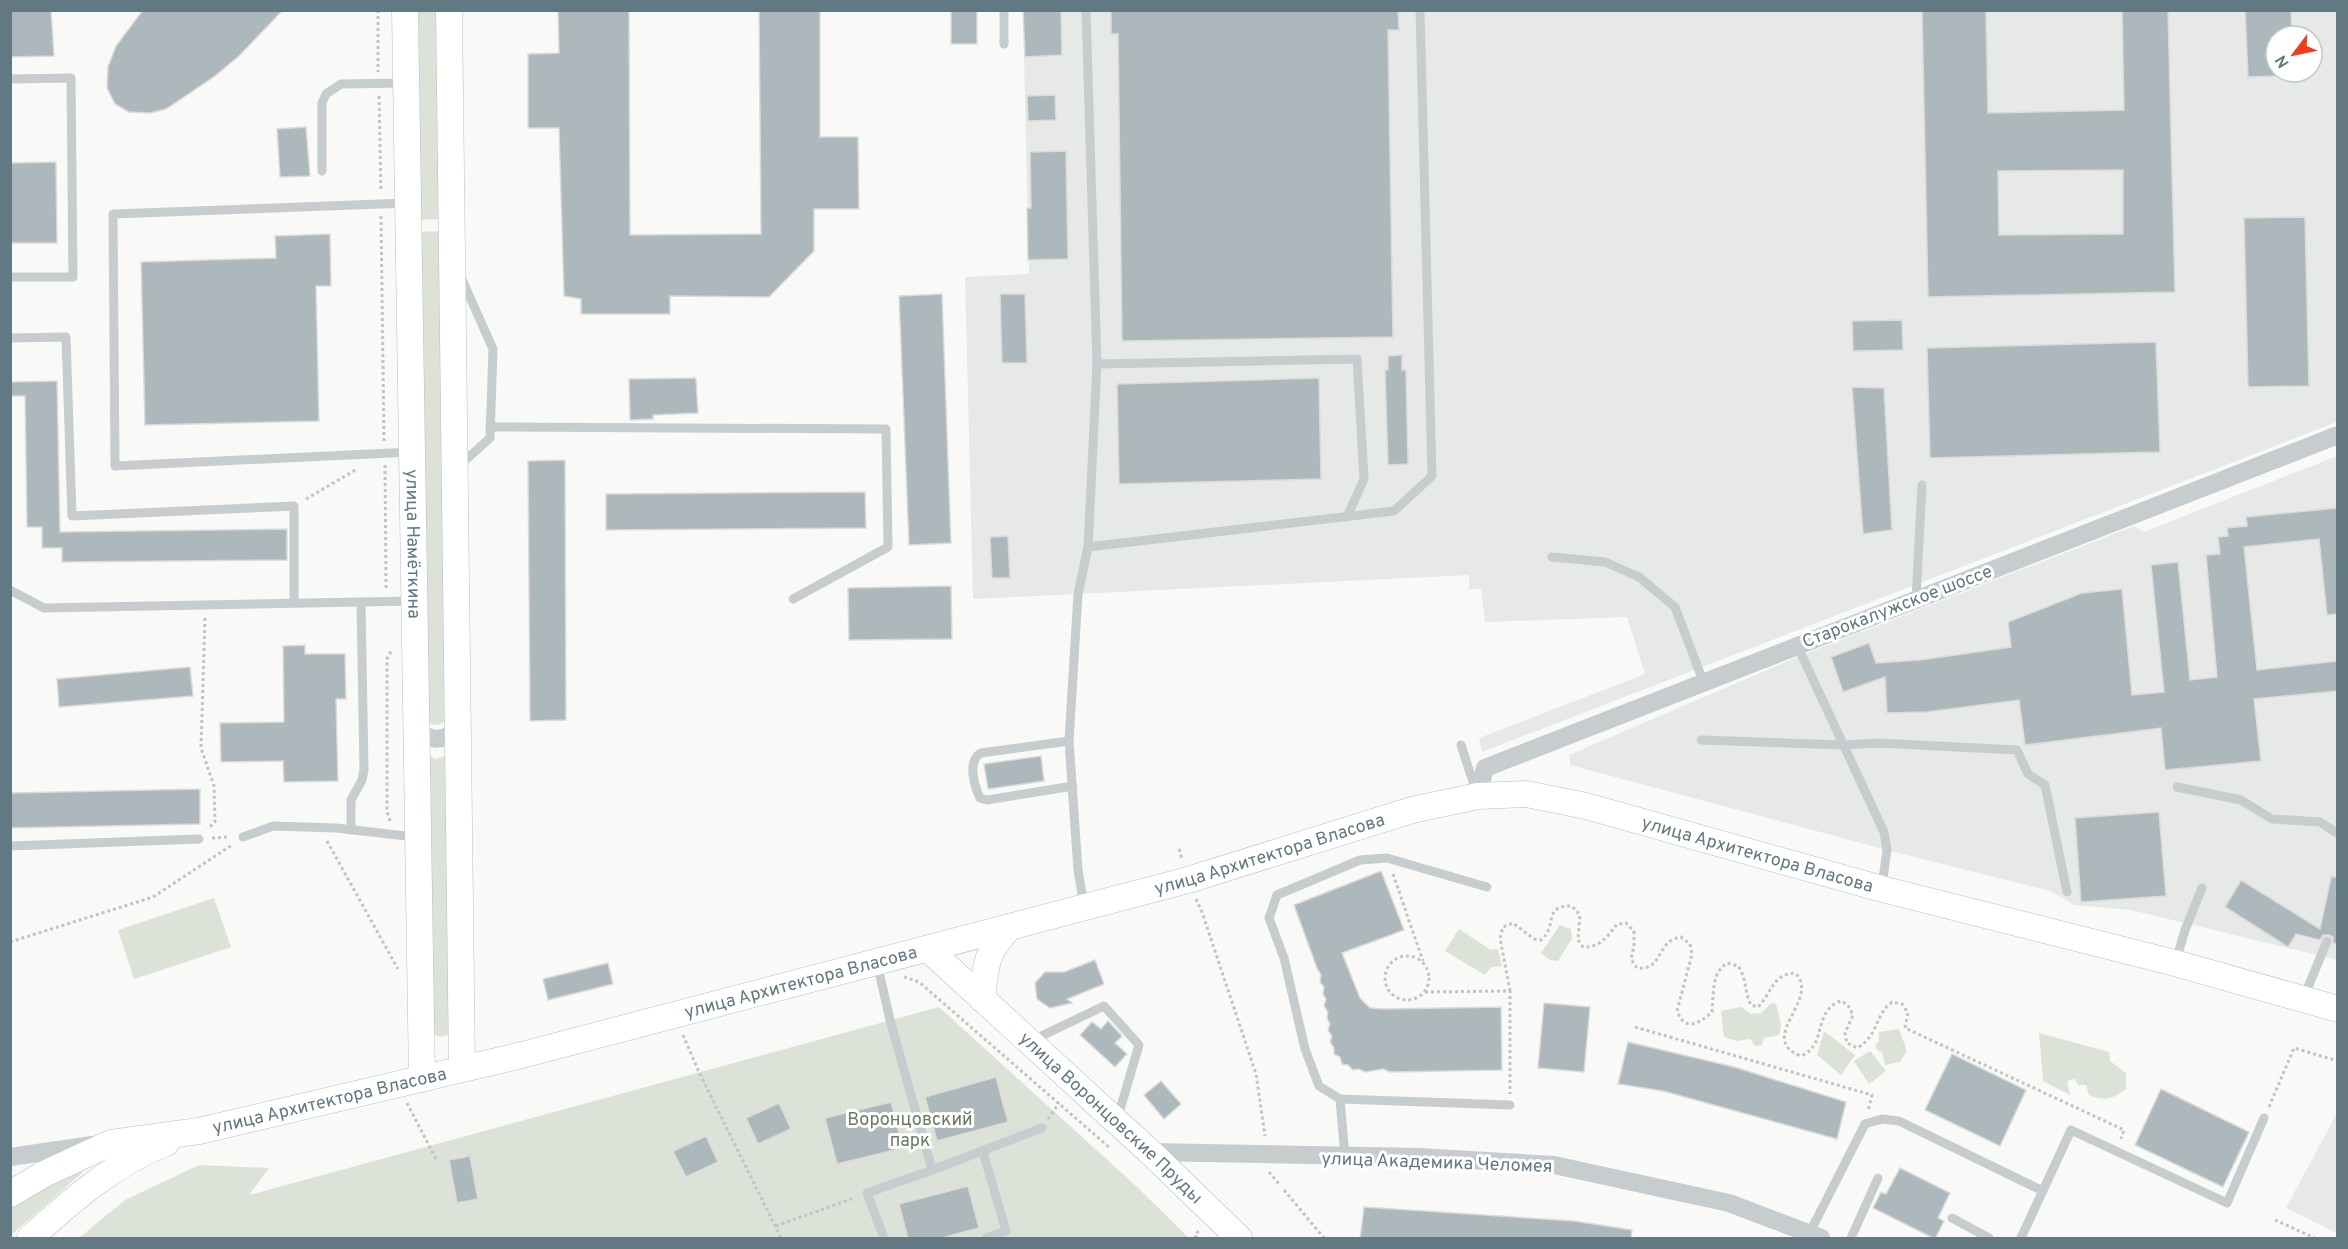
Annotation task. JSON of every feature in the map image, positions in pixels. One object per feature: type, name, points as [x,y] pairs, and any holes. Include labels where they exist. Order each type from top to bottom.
[{"type":"street","name":"улица Намёткина","points":[[405,10],[416,718],[406,836],[422,1078]]},
{"type":"street","points":[[449,10],[462,1069]]},
{"type":"street","name":"Старокалужское шоссе","points":[[1478,796],[1485,768],[2337,435]]},
{"type":"street","points":[[416,718],[417,725],[426,736],[440,740],[452,733],[458,720]]},
{"type":"street","name":"улица Архитектора Власова","points":[[200,1131],[879,970],[928,949],[1188,880],[1412,810],[1478,796],[1526,794],[1586,806],[1882,889],[2175,963],[2337,1009]]},
{"type":"street","points":[[982,999],[986,962],[994,944],[1010,927]]},
{"type":"street","name":"улица Воронцовские Пруды","points":[[928,949],[1150,1152],[1239,1239]]},
{"type":"street","points":[[10,1156],[200,1131]]},
{"type":"street","points":[[30,1239],[86,1189],[122,1164],[154,1148],[200,1131]]},
{"type":"street","points":[[10,1194],[44,1174],[111,1143]]},
{"type":"street","name":"улица Академика Челомея","points":[[1150,1152],[1420,1158],[1554,1165],[1729,1203],[1815,1236]]},
{"type":"lane","points":[[1004,10],[1004,44]]},
{"type":"lane","points":[[1084,908],[1078,870],[1069,741],[1078,594],[1088,547],[1097,364],[1086,10]]},
{"type":"lane","points":[[1088,547],[1394,511],[1432,476],[1420,10]]},
{"type":"lane","points":[[10,79],[71,78],[73,277],[10,277]]},
{"type":"lane","points":[[322,171],[322,103],[326,94],[341,84],[406,83]]},
{"type":"lane","points":[[407,203],[113,214],[115,466],[412,452]]},
{"type":"lane","points":[[452,256],[493,349],[490,438],[454,471]]},
{"type":"lane","points":[[10,338],[66,337],[72,516],[294,506],[294,602]]},
{"type":"lane","points":[[1097,364],[1357,359],[1364,479],[1347,517]]},
{"type":"lane","points":[[490,427],[886,429],[888,547],[793,599]]},
{"type":"lane","points":[[1916,598],[1922,484]]},
{"type":"lane","points":[[1552,557],[1605,562],[1639,577],[1648,584],[1675,607],[1703,681]]},
{"type":"lane","points":[[10,590],[44,608],[413,601]]},
{"type":"lane","points":[[351,830],[351,800],[362,780],[364,770],[361,602]]},
{"type":"lane","points":[[1797,645],[1884,832],[1887,850],[1882,889]]},
{"type":"lane","points":[[1701,740],[1878,743],[2017,750],[2028,774],[2045,784],[2067,892]]},
{"type":"lane","points":[[1069,741],[981,753],[972,762],[976,790],[980,798],[987,800],[1073,786]]},
{"type":"lane","points":[[1461,745],[1478,796]]},
{"type":"lane","points":[[2177,787],[2241,800],[2272,819],[2320,822],[2337,834]]},
{"type":"lane","points":[[243,837],[273,826],[319,827],[406,836]]},
{"type":"lane","points":[[10,846],[199,839]]},
{"type":"lane","points":[[1487,886],[1387,858],[1360,860],[1277,895],[1269,918],[1284,958],[1305,1049],[1318,1086],[1340,1100],[1510,1105]]},
{"type":"lane","points":[[2175,963],[2202,888]]},
{"type":"lane","points":[[2303,999],[2327,941]]},
{"type":"lane","points":[[879,970],[932,1170]]},
{"type":"lane","points":[[1029,1042],[1104,1006],[1139,1045],[1117,1122]]},
{"type":"lane","points":[[1340,1100],[1345,1157]]},
{"type":"lane","points":[[2021,1239],[2072,1130],[2227,1203],[2264,1118]]},
{"type":"lane","points":[[1815,1236],[1865,1124],[1882,1119],[1899,1121],[2043,1191]]},
{"type":"lane","points":[[884,1239],[867,1194],[1042,1128]]},
{"type":"lane","points":[[983,1152],[1006,1231],[986,1239]]},
{"type":"lane","points":[[1851,1239],[1878,1178]]},
{"type":"lane","points":[[1952,1218],[1989,1239]]},
{"type":"path","points":[[378,10],[386,601]]},
{"type":"path","points":[[294,506],[384,453]]},
{"type":"path","points":[[199,839],[215,822],[214,786],[201,748],[206,604]]},
{"type":"path","points":[[395,642],[387,659],[387,811],[406,836]]},
{"type":"path","points":[[319,827],[401,974],[401,963]]},
{"type":"path","points":[[199,839],[243,837]]},
{"type":"path","points":[[10,942],[153,897],[243,837]]},
{"type":"path","points":[[1179,849],[1256,1074],[1266,1138],[1266,1156]]},
{"type":"path","points":[[1387,858],[1430,977],[1425,992],[1419,997],[1404,1000],[1390,993],[1385,979],[1390,964],[1403,956],[1418,958],[1424,963]]},
{"type":"path","points":[[1510,1105],[1510,991],[1500,938],[1503,927],[1513,923],[1534,939],[1541,940],[1546,936],[1554,910],[1561,905],[1572,906],[1580,915],[1578,939],[1583,947],[1592,948],[1603,941],[1617,924],[1626,923],[1634,931],[1631,959],[1636,968],[1646,969],[1656,962],[1663,946],[1672,938],[1681,937],[1690,944],[1692,954],[1677,1011],[1680,1020],[1688,1024],[1702,1022],[1712,1012],[1714,981],[1719,968],[1727,963],[1738,966],[1745,975],[1747,997],[1751,1005],[1758,1006],[1766,999],[1776,979],[1795,973],[1802,979],[1804,991],[1784,1030],[1785,1043],[1792,1053],[1800,1056],[1810,1052],[1816,1042],[1823,1017],[1832,1004],[1841,1001],[1848,1005],[1853,1015],[1845,1033],[1847,1044],[1857,1048],[1868,1042],[1885,1007],[1892,1002],[1902,1004],[1908,1013],[1905,1028],[2124,1130],[2116,1150]]},
{"type":"path","points":[[879,970],[919,982],[1112,1150]]},
{"type":"path","points":[[1425,992],[1510,991]]},
{"type":"path","points":[[1635,1027],[1872,1095],[1865,1124]]},
{"type":"path","points":[[681,1029],[699,1072],[782,1239]]},
{"type":"path","points":[[2264,1118],[2294,1048],[2337,1061]]},
{"type":"path","points":[[406,1101],[436,1159]]},
{"type":"path","points":[[1284,1190],[1324,1239]]},
{"type":"path","points":[[776,1226],[867,1194]]},
{"type":"path","points":[[2275,1220],[2315,1239]]},
{"type":"path","points":[[1201,1227],[1206,1233]]},
{"type":"shaded area","points":[[1023,11],[2337,11],[2337,422],[1482,752],[1479,738],[1645,674],[1627,617],[1485,622],[1481,589],[1469,589],[1469,575],[973,599],[965,277],[1029,274]]},
{"type":"shaded area","points":[[2337,456],[2337,960],[2131,910],[2074,905],[2050,891],[1570,765],[1569,755],[1802,655],[2134,526],[2144,532]]},
{"type":"shaded area","points":[[2337,1113],[2337,1233],[2286,1208]]},
{"type":"green space","points":[[414,11],[437,11],[441,219],[418,220]]},
{"type":"green space","points":[[441,231],[448,717],[443,723],[436,725],[431,724],[427,718],[418,232]]},
{"type":"green space","points":[[425,754],[436,759],[447,755],[452,1031],[442,1037],[431,1031]]},
{"type":"green space","points":[[214,898],[231,947],[134,979],[118,930]]},
{"type":"green space","points":[[1560,925],[1571,929],[1572,939],[1558,961],[1550,960],[1541,953]]},
{"type":"green space","points":[[1459,929],[1491,950],[1498,949],[1502,966],[1491,967],[1485,975],[1445,951]]},
{"type":"green space","points":[[1771,1003],[1776,1004],[1781,1025],[1779,1035],[1764,1038],[1762,1045],[1755,1046],[1750,1039],[1737,1041],[1724,1037],[1721,1011],[1741,1007],[1751,1014],[1761,1013]]},
{"type":"green space","name":"Воронцовский парк","points":[[939,1007],[1136,1186],[1189,1238],[79,1238],[125,1200],[199,1165],[269,1168],[249,1195]]},
{"type":"green space","points":[[1899,1029],[1907,1051],[1900,1062],[1885,1065],[1882,1052],[1877,1050],[1875,1045],[1879,1041],[1879,1032]]},
{"type":"green space","points":[[1824,1031],[1855,1055],[1841,1075],[1817,1055]]},
{"type":"green space","points":[[2039,1033],[2109,1052],[2110,1061],[2126,1073],[2126,1089],[2113,1097],[2104,1099],[2089,1095],[2086,1085],[2078,1085],[2075,1079],[2067,1081],[2070,1095],[2043,1081]]},
{"type":"green space","points":[[1870,1051],[1886,1071],[1869,1084],[1854,1061]]},
{"type":"green space","points":[[81,1168],[82,1173],[11,1235],[11,1206]]},
{"type":"building","points":[[10,10],[51,10],[54,56],[10,57]]},
{"type":"building","points":[[143,10],[283,10],[239,56],[215,76],[166,109],[150,113],[129,112],[115,104],[107,88],[108,67],[116,46]]},
{"type":"building","points":[[558,10],[629,10],[630,235],[761,234],[759,10],[820,10],[820,137],[858,137],[859,209],[814,209],[814,251],[769,297],[670,296],[670,314],[581,314],[581,299],[564,296],[559,128],[528,128],[528,54],[559,53]]},
{"type":"building","points":[[951,10],[977,10],[977,44],[951,44]]},
{"type":"building","points":[[1023,10],[1061,10],[1062,55],[1025,57]]},
{"type":"building","points":[[1111,10],[1398,10],[1399,30],[1388,30],[1393,337],[1122,341],[1118,34],[1111,34]]},
{"type":"building","points":[[1922,10],[1986,10],[1988,113],[2124,110],[2122,10],[2168,10],[2175,292],[1928,297]],"holes":[[[2123,170],[2123,234],[1999,235],[1998,171]]]},
{"type":"building","points":[[2245,10],[2291,10],[2292,24],[2264,24],[2264,76],[2248,77]]},
{"type":"building","points":[[1055,95],[1056,120],[1028,121],[1027,96]]},
{"type":"building","points":[[306,127],[310,176],[280,177],[277,129]]},
{"type":"building","points":[[1066,151],[1068,259],[1028,260],[1027,208],[1031,208],[1030,152]]},
{"type":"building","points":[[56,162],[57,243],[10,243],[10,163]]},
{"type":"building","points":[[2305,217],[2309,386],[2248,387],[2244,218]]},
{"type":"building","points":[[330,234],[331,286],[316,286],[319,421],[145,425],[141,262],[276,258],[275,236]]},
{"type":"building","points":[[942,294],[951,543],[909,545],[899,296]]},
{"type":"building","points":[[1000,294],[1025,294],[1027,363],[1002,363]]},
{"type":"building","points":[[1902,320],[1903,350],[1853,351],[1852,321]]},
{"type":"building","points":[[2156,342],[2160,452],[1930,458],[1927,348]]},
{"type":"building","points":[[1402,355],[1402,370],[1406,370],[1408,464],[1388,465],[1385,370],[1388,370],[1388,356]]},
{"type":"building","points":[[696,378],[698,413],[653,415],[653,419],[630,420],[629,379]]},
{"type":"building","points":[[1319,378],[1321,479],[1119,484],[1117,384]]},
{"type":"building","points":[[57,381],[60,532],[287,529],[287,560],[62,562],[62,548],[42,548],[42,527],[27,527],[25,396],[10,396],[10,382]]},
{"type":"building","points":[[1852,387],[1884,388],[1892,530],[1863,534]]},
{"type":"building","points":[[565,460],[566,720],[530,721],[528,461]]},
{"type":"building","points":[[865,492],[866,528],[606,530],[606,494]]},
{"type":"building","points":[[2337,508],[2337,614],[2327,615],[2319,539],[2244,547],[2257,670],[2337,661],[2337,691],[2254,699],[2261,761],[2165,770],[2161,728],[2025,745],[2019,700],[1927,712],[1887,713],[1885,677],[1843,692],[1831,657],[1869,643],[1876,663],[1920,660],[2011,647],[2008,622],[2082,593],[2122,589],[2132,695],[2164,692],[2151,565],[2178,562],[2190,680],[2217,677],[2206,555],[2220,554],[2218,537],[2228,536],[2227,528],[2247,526],[2246,517]]},
{"type":"building","points":[[1008,536],[1010,578],[992,578],[990,537]]},
{"type":"building","points":[[951,586],[952,639],[849,640],[848,588]]},
{"type":"building","points":[[305,645],[305,654],[345,654],[346,699],[336,699],[338,781],[284,782],[283,761],[221,762],[220,723],[284,722],[283,646]]},
{"type":"building","points":[[190,667],[193,696],[59,707],[57,679]]},
{"type":"building","points":[[1041,756],[1044,781],[988,789],[984,764]]},
{"type":"building","points":[[200,789],[200,824],[10,828],[10,793]]},
{"type":"building","points":[[2159,812],[2166,896],[2081,902],[2075,818]]},
{"type":"building","points":[[1381,871],[1404,930],[1342,953],[1360,998],[1370,1008],[1385,1009],[1501,1007],[1502,1070],[1390,1072],[1383,1069],[1365,1072],[1359,1069],[1353,1070],[1348,1065],[1342,1064],[1340,1057],[1334,1054],[1334,1048],[1330,1042],[1332,1036],[1328,1030],[1330,1024],[1327,1018],[1328,1012],[1324,1006],[1326,999],[1323,994],[1324,987],[1320,982],[1321,975],[1294,905]]},
{"type":"building","points":[[2331,877],[2337,877],[2337,944],[2333,943],[2333,937],[2329,935],[2323,935],[2320,940],[2296,934],[2288,947],[2225,907],[2241,880],[2320,929]]},
{"type":"building","points":[[1095,960],[1104,984],[1067,999],[1072,1003],[1050,1008],[1037,999],[1035,983],[1045,972],[1064,972]]},
{"type":"building","points":[[608,963],[613,984],[548,1000],[543,979]]},
{"type":"building","points":[[1544,1003],[1590,1007],[1584,1072],[1538,1068]]},
{"type":"building","points":[[1108,1021],[1122,1036],[1115,1043],[1127,1054],[1115,1067],[1080,1035],[1092,1022],[1101,1029]]},
{"type":"building","points":[[1628,1042],[1734,1067],[1846,1102],[1837,1139],[1663,1091],[1618,1084]]},
{"type":"building","points":[[1952,1054],[2026,1090],[2000,1146],[1925,1110]]},
{"type":"building","points":[[996,1077],[1008,1122],[937,1141],[925,1097]]},
{"type":"building","points":[[1161,1081],[1181,1104],[1164,1119],[1144,1095]]},
{"type":"building","points":[[2161,1089],[2249,1132],[2223,1187],[2135,1145]]},
{"type":"building","points":[[891,1102],[903,1148],[837,1164],[825,1118]]},
{"type":"building","points":[[779,1103],[791,1129],[758,1144],[746,1118]]},
{"type":"building","points":[[706,1136],[718,1162],[686,1177],[673,1151]]},
{"type":"building","points":[[470,1156],[478,1199],[457,1203],[449,1160]]},
{"type":"building","points":[[1900,1168],[1950,1193],[1938,1218],[1944,1221],[1935,1239],[1873,1208],[1881,1192],[1886,1194]]},
{"type":"building","points":[[968,1186],[979,1228],[938,1239],[908,1239],[899,1204]]},
{"type":"building","points":[[1364,1207],[1574,1221],[1632,1230],[1631,1239],[1360,1239]]}]
